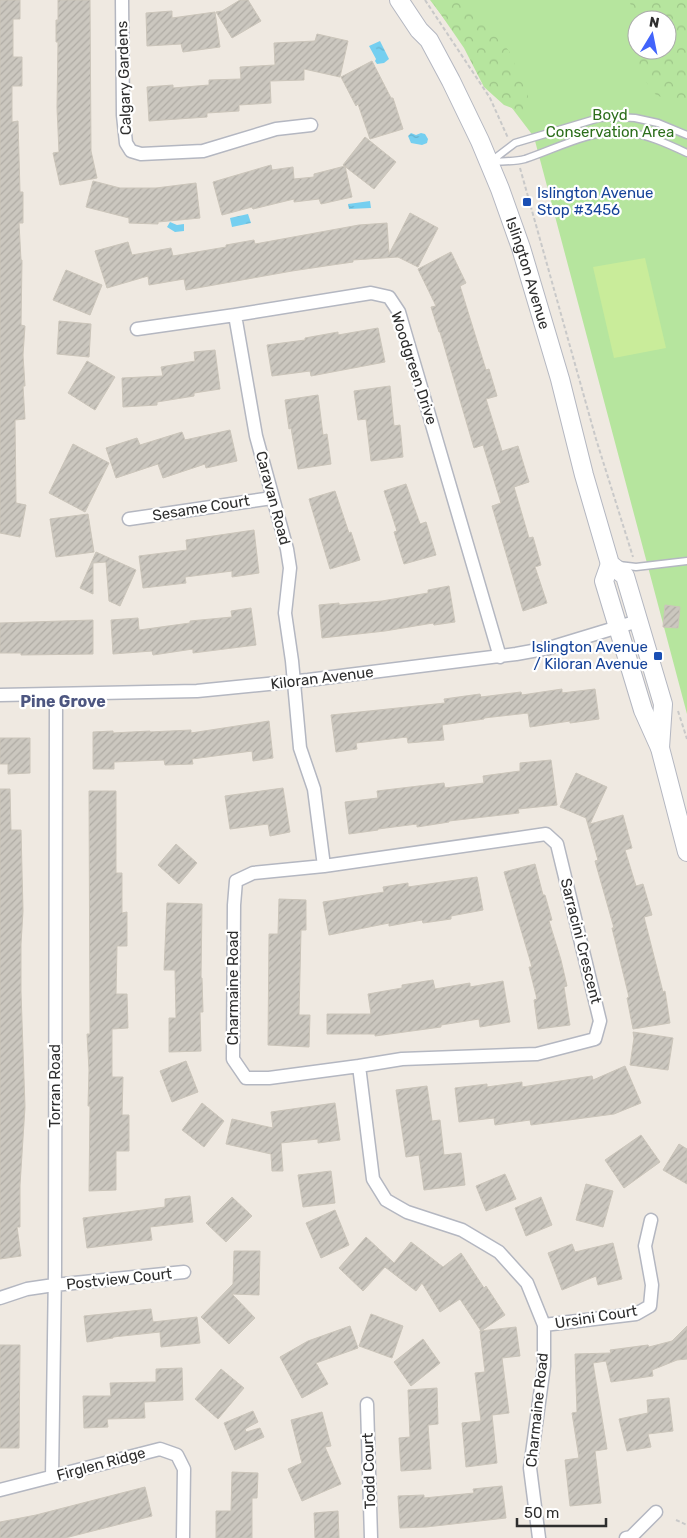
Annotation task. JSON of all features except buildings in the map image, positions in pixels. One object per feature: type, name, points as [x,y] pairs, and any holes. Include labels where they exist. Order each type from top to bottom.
[{"type":"main road","name":"Islington Avenue","points":[[399,0],[419,30],[429,40],[452,80],[489,163],[521,248],[560,379],[584,475],[610,564],[624,576],[663,704],[660,748]]},
{"type":"main road","name":"Islington Avenue","points":[[610,564],[604,581],[643,710],[660,748],[687,852]]},
{"type":"street","name":"Calgary Gardens","points":[[122,0],[123,115],[126,144],[131,151],[141,154],[203,151],[276,129],[311,125]]},
{"type":"street","name":"Woodgreen Drive","points":[[137,329],[236,316],[371,293],[389,297],[399,312],[500,657]]},
{"type":"street","name":"Caravan Road","points":[[236,316],[256,436],[287,550],[290,568],[285,613],[294,681]]},
{"type":"street","name":"Sesame Court","points":[[129,519],[272,498]]},
{"type":"street","name":"Kiloran Avenue","points":[[0,695],[197,691],[294,681],[500,657],[549,648],[638,621]]},
{"type":"street","points":[[294,681],[300,748],[314,788],[324,866]]},
{"type":"street","name":"Torran Road","points":[[52,1477],[56,694]]},
{"type":"street","name":"Sarracini Crescent","points":[[324,866],[546,834],[557,844],[600,1021],[595,1039],[538,1054],[402,1059],[359,1066]]},
{"type":"street","name":"Charmaine Road","points":[[324,866],[252,873],[236,881],[234,905],[233,1059],[246,1078],[269,1078],[359,1066],[373,1179],[386,1200],[407,1212],[462,1230],[499,1252],[527,1283],[544,1325],[544,1366],[530,1468],[538,1538]]},
{"type":"street","name":"Ursini Court","points":[[544,1325],[636,1314],[650,1306],[652,1285],[645,1246],[651,1220]]},
{"type":"street","name":"Postview Court","points":[[0,1298],[26,1289],[54,1285],[184,1272]]},
{"type":"street","name":"Todd Court","points":[[367,1404],[371,1538]]},
{"type":"street","name":"Firglen Ridge","points":[[0,1490],[160,1449],[177,1454],[184,1468],[183,1538]]},
{"type":"street","points":[[626,1538],[631,1537],[656,1512]]},
{"type":"lane","points":[[489,163],[516,143],[599,118],[634,118],[658,123],[687,135]]},
{"type":"lane","points":[[489,163],[523,160],[582,138],[604,133],[626,132],[672,146],[687,153]]},
{"type":"lane","points":[[610,564],[636,567],[687,561]]},
{"type":"path","points":[[425,0],[490,98],[508,138]]},
{"type":"path","points":[[524,177],[596,439],[636,567]]},
{"type":"path","points":[[676,1520],[687,1525]]},
{"type":"green space","name":"Boyd Conservation Area","points":[[430,0],[687,0],[687,714],[534,137]]},
{"type":"green space","points":[[431,0],[465,0],[509,51],[528,94],[527,114],[504,105],[484,87],[464,48]]},
{"type":"green space","points":[[628,0],[687,0],[687,107],[656,95],[637,70],[637,60],[677,60],[677,10],[634,10]]},
{"type":"green space","points":[[645,258],[666,348],[614,358],[593,267]]},
{"type":"water","points":[[380,41],[389,59],[384,63],[377,64],[369,46]]},
{"type":"water","points":[[411,133],[416,135],[425,134],[428,139],[427,143],[422,145],[411,143],[408,136]]},
{"type":"water","points":[[370,201],[371,208],[349,209],[348,204]]},
{"type":"water","points":[[248,214],[251,223],[232,227],[230,218]]},
{"type":"water","points":[[170,222],[177,225],[184,224],[184,231],[175,232],[167,227]]},
{"type":"place","name":"Islington Avenue Stop #3456","points":[[527,202]]},
{"type":"place","name":"Islington Avenue / Kiloran Avenue","points":[[658,656]]},
{"type":"district","name":"Pine Grove","points":[[63,701]]}]
